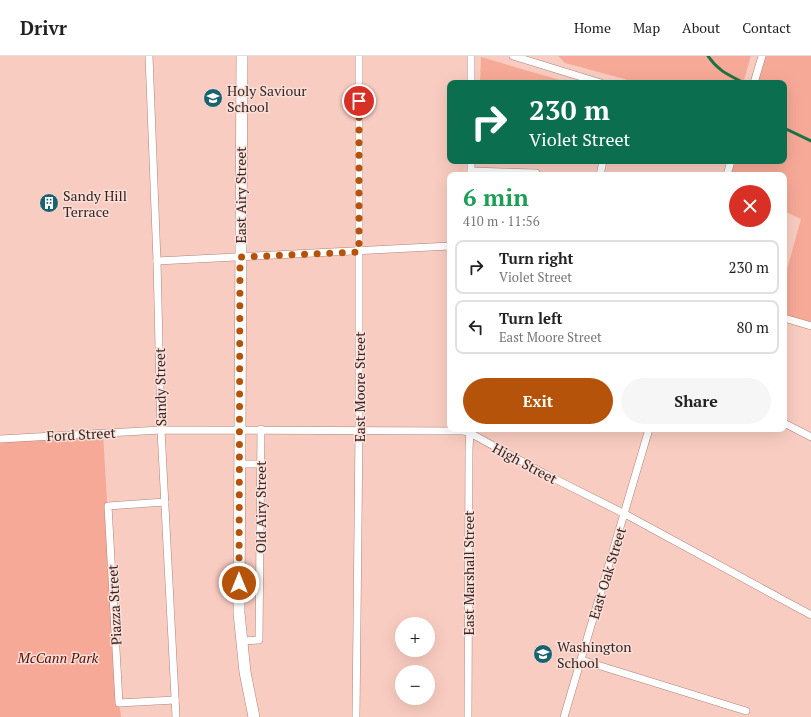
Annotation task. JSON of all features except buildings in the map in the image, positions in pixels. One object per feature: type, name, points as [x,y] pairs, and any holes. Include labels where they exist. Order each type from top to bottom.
[{"type":"main road","name":"East Airy Street","points":[[242,56],[239,613],[246,672],[254,717]]},
{"type":"street","name":"Sandy Street","points":[[149,56],[157,261],[161,430],[176,717]]},
{"type":"street","name":"East Moore Street","points":[[356,717],[359,431],[359,56]]},
{"type":"street","points":[[471,80],[472,56]]},
{"type":"street","points":[[513,56],[591,80]]},
{"type":"street","points":[[755,80],[762,56]]},
{"type":"street","points":[[157,261],[359,252],[447,246]]},
{"type":"street","points":[[787,319],[811,326]]},
{"type":"street","points":[[787,425],[811,437]]},
{"type":"street","name":"High Street","points":[[161,430],[240,429],[447,431]]},
{"type":"street","name":"Ford Street","points":[[0,439],[161,430]]},
{"type":"street","name":"Old Airy Street","points":[[242,641],[259,640],[261,430]]},
{"type":"street","name":"East Marshall Street","points":[[468,717],[470,432]]},
{"type":"street","name":"High Street","points":[[472,432],[545,474],[625,514],[811,615]]},
{"type":"street","name":"East Oak Street","points":[[564,717],[648,432]]},
{"type":"street","points":[[240,464],[260,464]]},
{"type":"street","name":"Piazza Street","points":[[165,502],[108,506],[119,703],[175,700]]},
{"type":"street","points":[[581,660],[746,711]]},
{"type":"green space","points":[[558,56],[751,56],[744,80],[628,80],[565,63]]},
{"type":"green space","points":[[762,56],[811,56],[811,326],[787,315],[787,269],[801,219],[787,212],[787,172],[728,172],[730,164],[787,164],[787,80],[755,80]]},
{"type":"green space","points":[[481,57],[560,80],[480,80]]},
{"type":"green space","name":"McCann Park","points":[[103,433],[121,717],[0,717],[0,439]]},
{"type":"waterway","points":[[708,56],[720,69],[738,80]]},
{"type":"waterway","points":[[787,129],[811,141]]},
{"type":"place","name":"Holy Saviour School","points":[[213,98]]},
{"type":"place","name":"Sandy Hill Terrace","points":[[49,203]]},
{"type":"place","name":"Washington School","points":[[543,654]]},
{"type":"route","points":[[239,583],[240,257],[359,252],[359,101]]}]
